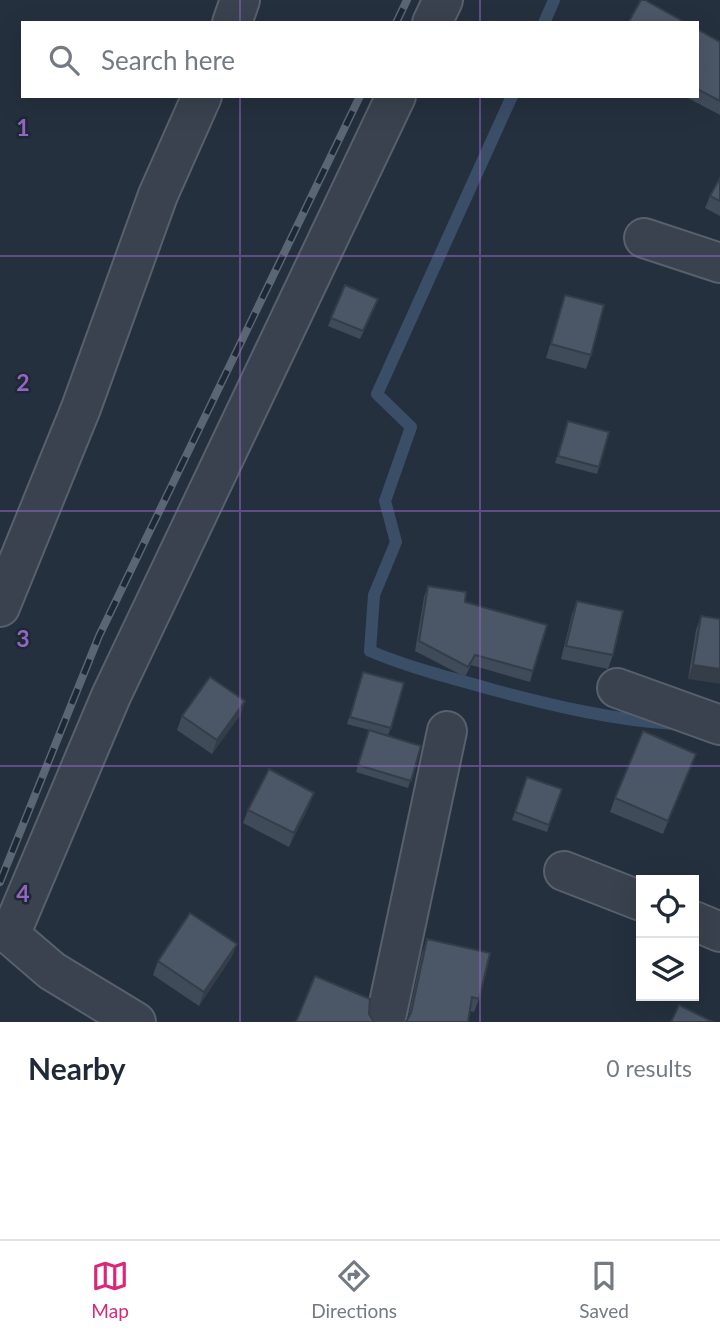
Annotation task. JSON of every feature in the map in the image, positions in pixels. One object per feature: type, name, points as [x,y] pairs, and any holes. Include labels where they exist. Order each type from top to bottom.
[{"type":"street","points":[[233,21],[240,0]]},
{"type":"street","points":[[433,21],[443,0]]},
{"type":"street","points":[[0,607],[81,408],[158,195],[201,98]]},
{"type":"street","points":[[136,1022],[52,971],[10,935],[111,696],[395,98]]},
{"type":"street","points":[[644,238],[720,263]]},
{"type":"street","points":[[617,688],[720,726]]},
{"type":"street","points":[[385,1022],[447,731]]},
{"type":"street","points":[[564,871],[636,899]]},
{"type":"street","points":[[699,923],[720,932]]},
{"type":"building","points":[[641,0],[645,0],[682,21],[629,21]]},
{"type":"building","points":[[699,30],[720,42],[720,101],[699,90]]},
{"type":"building","points":[[720,178],[720,201],[710,196]]},
{"type":"building","points":[[345,285],[378,299],[363,331],[331,318]]},
{"type":"building","points":[[565,295],[604,305],[591,355],[551,344]]},
{"type":"building","points":[[568,421],[609,432],[599,467],[558,456]]},
{"type":"building","points":[[428,586],[466,592],[465,602],[547,625],[533,671],[475,655],[468,667],[419,641]]},
{"type":"building","points":[[577,601],[623,611],[613,655],[566,646]]},
{"type":"building","points":[[701,616],[720,619],[720,669],[693,665]]},
{"type":"building","points":[[363,672],[404,683],[391,728],[350,717]]},
{"type":"building","points":[[210,677],[245,701],[217,740],[182,716]]},
{"type":"building","points":[[369,730],[421,746],[411,781],[358,765]]},
{"type":"building","points":[[643,731],[696,754],[668,821],[615,798]]},
{"type":"building","points":[[269,769],[314,793],[294,833],[248,810]]},
{"type":"building","points":[[527,777],[562,789],[549,825],[515,812]]},
{"type":"building","points":[[190,913],[237,944],[204,992],[158,961]]},
{"type":"building","points":[[427,939],[490,953],[479,999],[472,997],[468,1022],[406,1022],[411,1013]]},
{"type":"building","points":[[315,976],[370,999],[369,1014],[374,1022],[296,1022]]},
{"type":"building","points":[[679,1005],[713,1022],[671,1022]]},
{"type":"waterway","points":[[545,21],[554,0]]},
{"type":"waterway","points":[[511,98],[377,394],[411,427],[385,501],[396,542],[374,595],[370,651],[400,663],[539,702],[606,716],[675,724]]},
{"type":"railway","points":[[397,21],[407,0]]},
{"type":"railway","points":[[0,882],[99,636],[359,98]]}]
